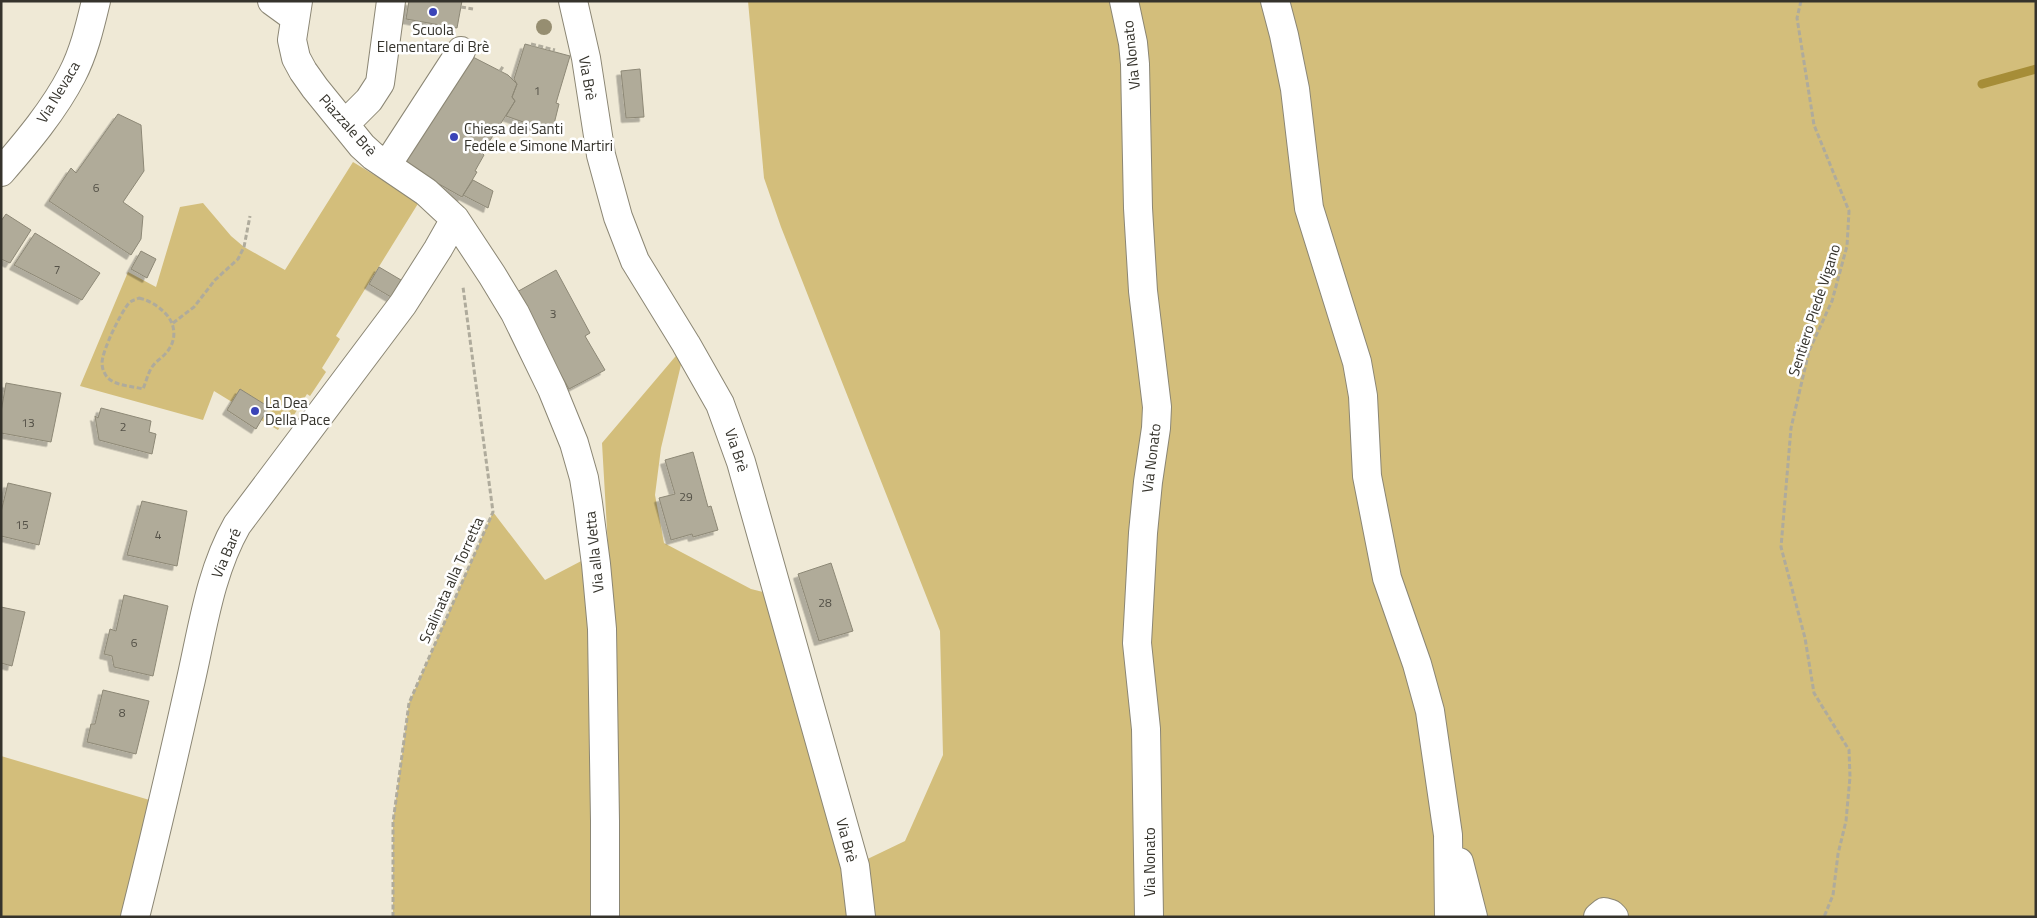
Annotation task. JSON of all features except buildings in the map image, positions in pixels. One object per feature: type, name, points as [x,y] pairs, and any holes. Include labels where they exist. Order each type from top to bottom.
[{"type":"street","name":"Via Nevaca","points":[[1,172],[50,111],[72,75],[80,57],[96,1]]},
{"type":"street","points":[[272,1],[296,9]]},
{"type":"street","points":[[345,124],[370,100],[380,83],[390,1]]},
{"type":"street","name":"Via Brè","points":[[573,1],[586,58],[601,155],[618,217],[635,261],[720,404],[741,462],[855,866],[860,917]]},
{"type":"street","name":"Via Nonato","points":[[1124,1],[1133,43],[1135,64],[1138,208],[1143,291],[1157,407],[1143,532],[1137,643],[1146,729],[1149,917]]},
{"type":"street","points":[[1275,1],[1284,35],[1294,89],[1309,208],[1357,362],[1363,396],[1367,476],[1387,578],[1414,655],[1430,711],[1448,835],[1449,917]]},
{"type":"street","name":"Piazzale Brè","points":[[296,9],[292,40],[296,58],[315,88],[362,146],[426,192],[454,219]]},
{"type":"street","points":[[387,165],[461,51]]},
{"type":"street","name":"Via Baré","points":[[135,917],[214,581],[228,539],[403,304],[430,263],[454,219]]},
{"type":"street","name":"Via alla Vetta","points":[[454,219],[492,274],[534,351],[574,443],[584,478],[595,554],[602,629],[606,859],[605,917]]},
{"type":"street","points":[[1448,835],[1461,869],[1473,917]]},
{"type":"street","points":[[1598,917],[1604,912],[1614,917]]},
{"type":"path","name":"Sentiero Piede Vigano","points":[[1801,1],[1797,18],[1814,125],[1849,211],[1848,246],[1832,301],[1809,351],[1791,428],[1781,547],[1805,638],[1814,693],[1849,750],[1850,777],[1846,821],[1838,854],[1833,896],[1824,917]]},
{"type":"path","points":[[461,7],[473,9]]},
{"type":"path","points":[[531,44],[562,52]]},
{"type":"path","points":[[500,71],[504,65]]},
{"type":"path","points":[[173,323],[194,307],[215,280],[238,259],[244,247],[250,216]]},
{"type":"path","name":"Scalinata alla Torretta","points":[[393,917],[393,822],[409,703],[493,512],[462,278]]},
{"type":"path","points":[[139,298],[148,300],[155,304],[173,323],[173,342],[166,353],[151,368],[143,389],[116,383],[108,379],[102,363],[104,353],[124,309],[130,301],[139,298]]},
{"type":"shaded area","points":[[748,1],[2036,1],[2036,917],[393,917],[393,822],[409,703],[493,512],[545,580],[608,547],[602,443],[686,344],[661,448],[655,495],[664,543],[751,589],[779,596],[855,865],[905,841],[943,755],[940,631],[781,227],[764,178]]},
{"type":"shaded area","points":[[353,162],[419,202],[336,336],[340,339],[322,368],[326,372],[310,396],[307,394],[289,423],[284,420],[278,430],[261,420],[256,429],[227,410],[232,402],[214,391],[203,420],[80,386],[128,272],[156,287],[180,207],[203,203],[231,236],[244,247],[285,270]]},
{"type":"shaded area","points":[[1,756],[163,804],[135,917],[1,917]]},
{"type":"waterway","points":[[1982,84],[2036,69]]},
{"type":"place","name":"Scuola Elementare di Brè","points":[[433,12]]},
{"type":"place","name":"Chiesa dei Santi Fedele e Simone Martiri","points":[[454,137]]},
{"type":"place","name":"La Dea Della Pace","points":[[255,411]]}]
